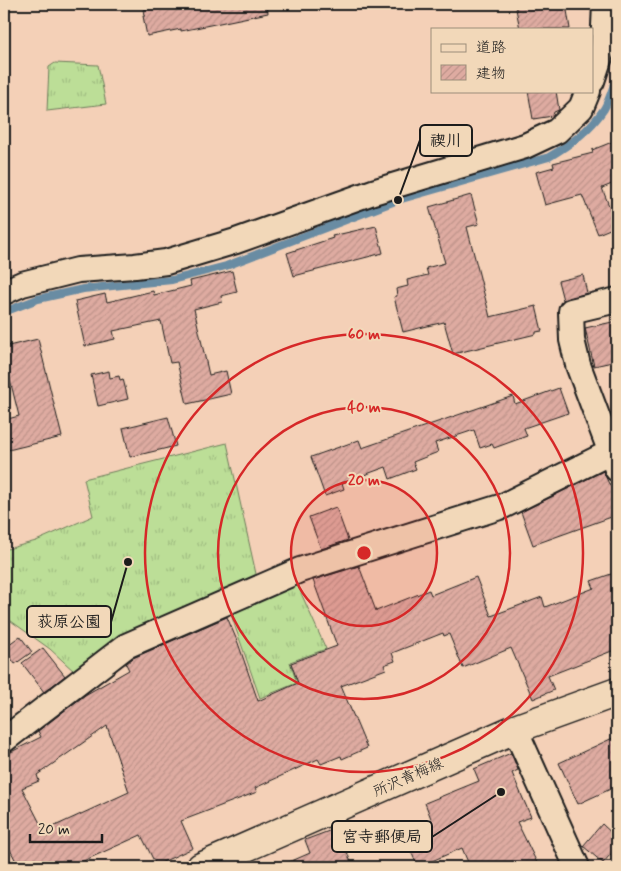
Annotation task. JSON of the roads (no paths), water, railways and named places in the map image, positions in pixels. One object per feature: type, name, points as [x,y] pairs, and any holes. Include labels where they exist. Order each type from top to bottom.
[{"type":"main road","name":"所沢青梅線","points":[[201,867],[515,730],[617,692]]},
{"type":"street","points":[[594,76],[604,48],[605,4]]},
{"type":"street","points":[[4,292],[22,284],[78,270],[166,262],[236,241],[373,192],[525,146],[557,131],[581,108],[588,92]]},
{"type":"street","points":[[4,740],[126,646],[300,570],[503,506],[614,460],[578,365],[572,340],[572,311],[617,300]]},
{"type":"street","points":[[515,730],[578,867]]},
{"type":"waterway","points":[[4,312],[38,299],[83,289],[172,280],[226,266],[398,200],[549,157],[580,136],[599,117],[608,101],[617,76]]},
{"type":"place","name":"禊川","points":[[398,200]]},
{"type":"place","name":"荻原公園","points":[[128,562]]},
{"type":"place","name":"宮寺郵便局","points":[[501,792]]}]
